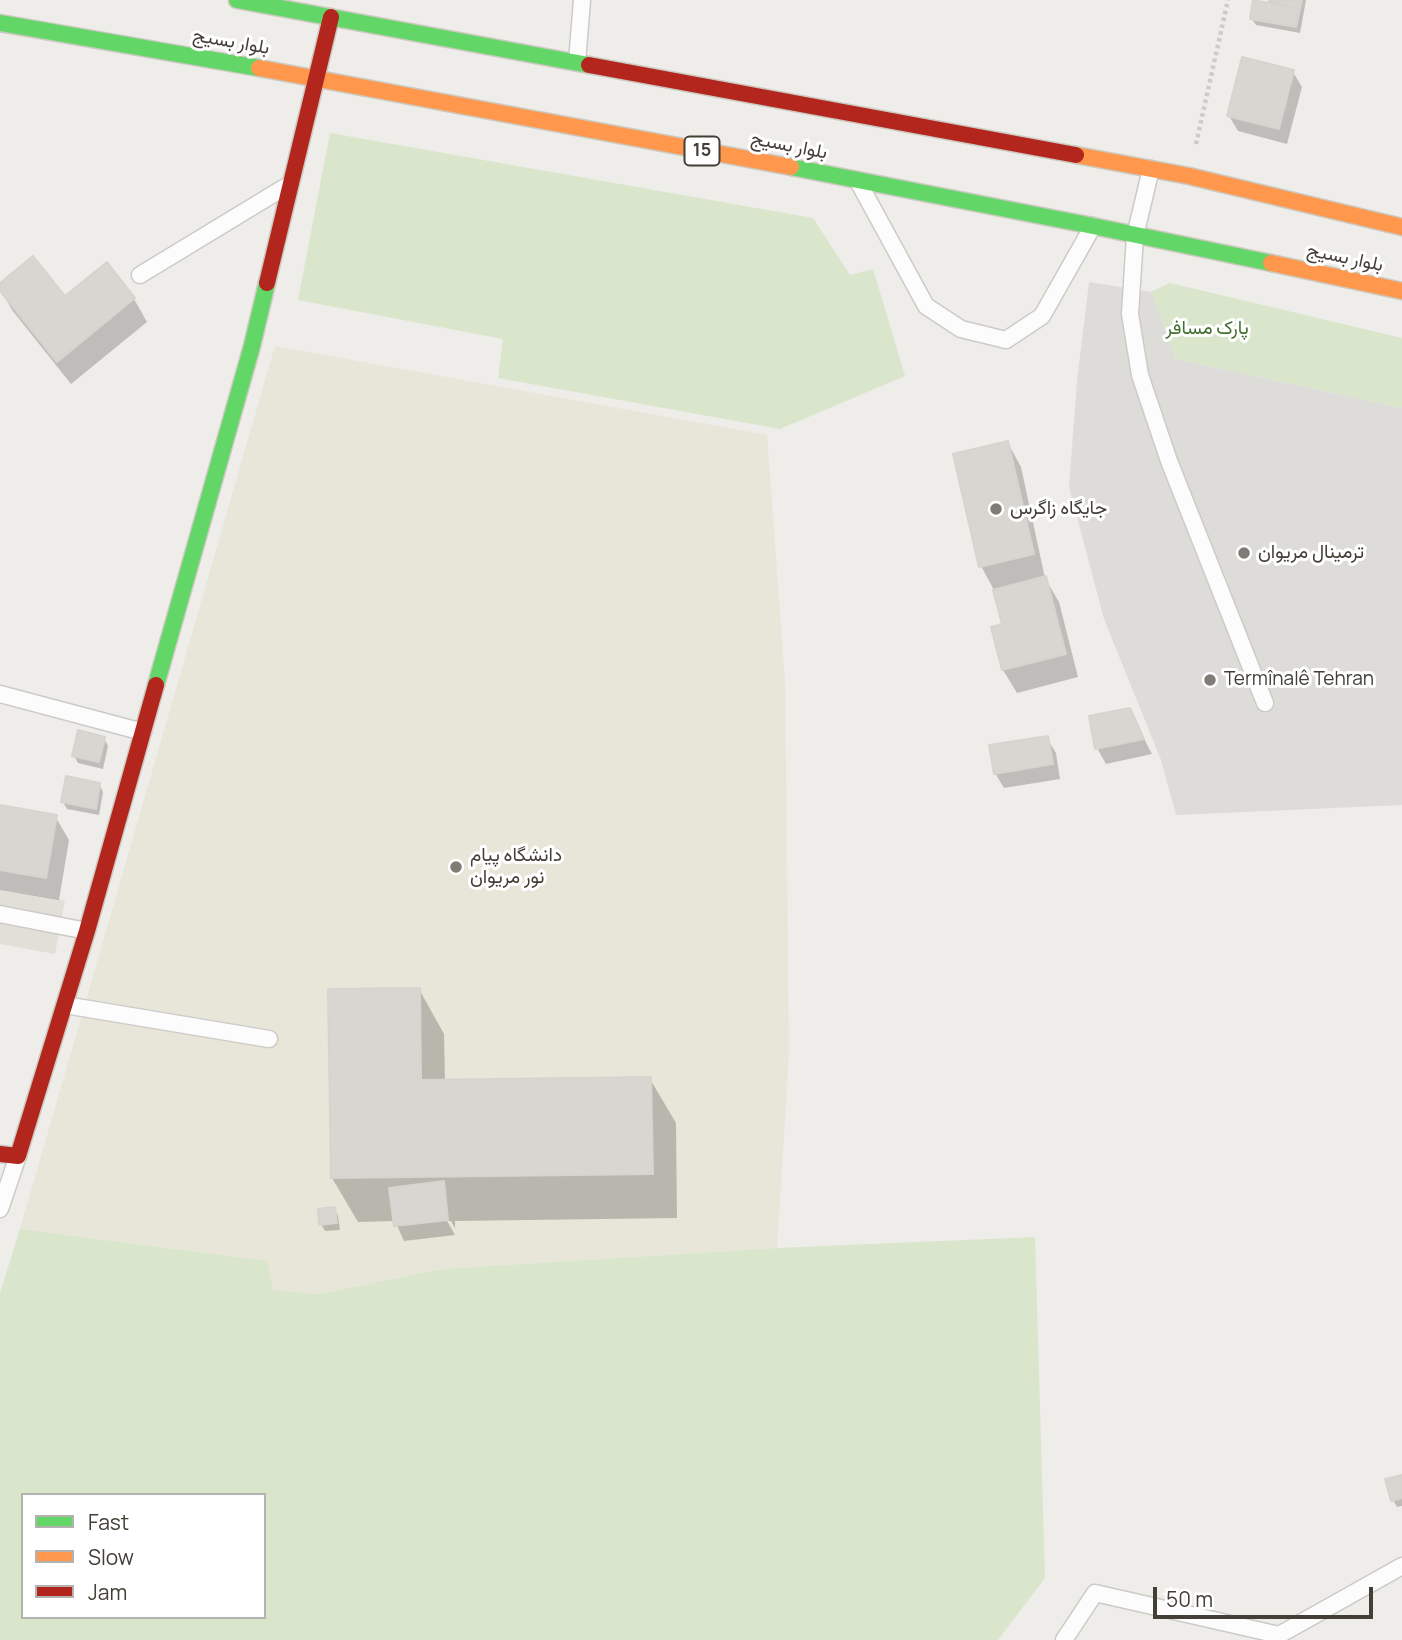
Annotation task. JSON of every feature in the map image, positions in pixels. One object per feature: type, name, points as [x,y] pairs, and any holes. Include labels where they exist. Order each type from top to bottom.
[{"type":"main road","points":[[237,0],[1189,176],[1402,227]]},
{"type":"main road","points":[[0,1154],[18,1156],[87,931],[252,346],[331,17]]},
{"type":"main road","name":"بلوار بسیج","points":[[0,23],[316,78],[857,180],[1402,291]]},
{"type":"lane","points":[[577,62],[582,0]]},
{"type":"lane","points":[[1151,169],[1135,236],[1130,314],[1140,375],[1169,461],[1265,703]]},
{"type":"lane","points":[[857,180],[926,306],[961,329],[1006,340],[1042,316],[1093,226]]},
{"type":"lane","points":[[140,275],[290,184]]},
{"type":"lane","points":[[0,694],[143,732]]},
{"type":"lane","points":[[0,915],[87,931]]},
{"type":"lane","points":[[65,1005],[269,1039]]},
{"type":"lane","points":[[0,1209],[18,1156]]},
{"type":"lane","points":[[1065,1640],[1095,1593],[1279,1637],[1402,1566]]},
{"type":"path","points":[[1189,176],[1228,0]]},
{"type":"shaded area","name":"ترمینال مریوان","points":[[1089,282],[1151,292],[1176,359],[1402,408],[1402,805],[1176,815],[1161,760],[1104,619],[1069,487],[1077,381]]},
{"type":"shaded area","name":"دانشگاه پیام نور مریوان","points":[[275,346],[767,435],[785,681],[789,1053],[777,1248],[441,1269],[319,1294],[272,1290],[266,1261],[20,1229]]},
{"type":"shaded area","points":[[0,890],[65,900],[55,954],[0,944]]},
{"type":"green space","points":[[330,133],[813,218],[850,275],[873,269],[905,376],[780,429],[498,378],[503,339],[298,300]]},
{"type":"green space","name":"پارک مسافر","points":[[1170,283],[1402,338],[1402,408],[1176,359],[1151,292]]},
{"type":"green space","points":[[20,1229],[267,1261],[273,1290],[319,1294],[441,1269],[777,1248],[1035,1237],[1045,1578],[998,1640],[0,1640],[0,1293]]},
{"type":"building","points":[[1253,0],[1300,9],[1296,27],[1250,19]]},
{"type":"building","points":[[1268,0],[1302,0],[1300,9]]},
{"type":"building","points":[[1242,57],[1294,70],[1279,129],[1227,116]]},
{"type":"building","points":[[33,256],[65,296],[107,262],[135,298],[57,362],[0,291],[0,283]]},
{"type":"building","points":[[1008,441],[1034,554],[979,567],[953,454]]},
{"type":"building","points":[[1046,576],[1066,654],[1002,670],[991,627],[1002,624],[993,590]]},
{"type":"building","points":[[1130,708],[1144,739],[1095,749],[1089,716]]},
{"type":"building","points":[[78,730],[105,737],[99,762],[72,756]]},
{"type":"building","points":[[1048,736],[1053,764],[994,774],[989,745]]},
{"type":"building","points":[[66,776],[100,783],[96,809],[61,802]]},
{"type":"building","points":[[0,805],[57,815],[46,878],[0,870]]},
{"type":"building","points":[[420,988],[421,1080],[651,1077],[653,1174],[331,1178],[328,989]]},
{"type":"building","points":[[444,1181],[448,1220],[394,1226],[389,1188]]},
{"type":"building","points":[[335,1207],[337,1223],[319,1225],[318,1209]]},
{"type":"building","points":[[1402,1475],[1402,1498],[1391,1501],[1385,1479]]},
{"type":"traffic: fast","points":[[237,0],[589,65]]},
{"type":"traffic: fast","points":[[0,23],[259,68]]},
{"type":"traffic: fast","points":[[791,167],[1271,263]]},
{"type":"traffic: fast","points":[[156,685],[252,346],[267,283]]},
{"type":"traffic: slow","points":[[259,68],[791,167]]},
{"type":"traffic: slow","points":[[1076,155],[1189,176],[1402,227]]},
{"type":"traffic: slow","points":[[1271,263],[1402,291]]},
{"type":"traffic: jam","points":[[267,283],[331,17]]},
{"type":"traffic: jam","points":[[589,65],[1076,155]]},
{"type":"traffic: jam","points":[[0,1154],[18,1156],[87,931],[156,685]]},
{"type":"place","name":"جایگاه زاگرس","points":[[996,509]]},
{"type":"place","name":"ترمینال مریوان","points":[[1244,553]]},
{"type":"place","name":"Termînalê Tehran","points":[[1210,680]]},
{"type":"place","name":"دانشگاه پیام نور مریوان","points":[[456,867]]}]
